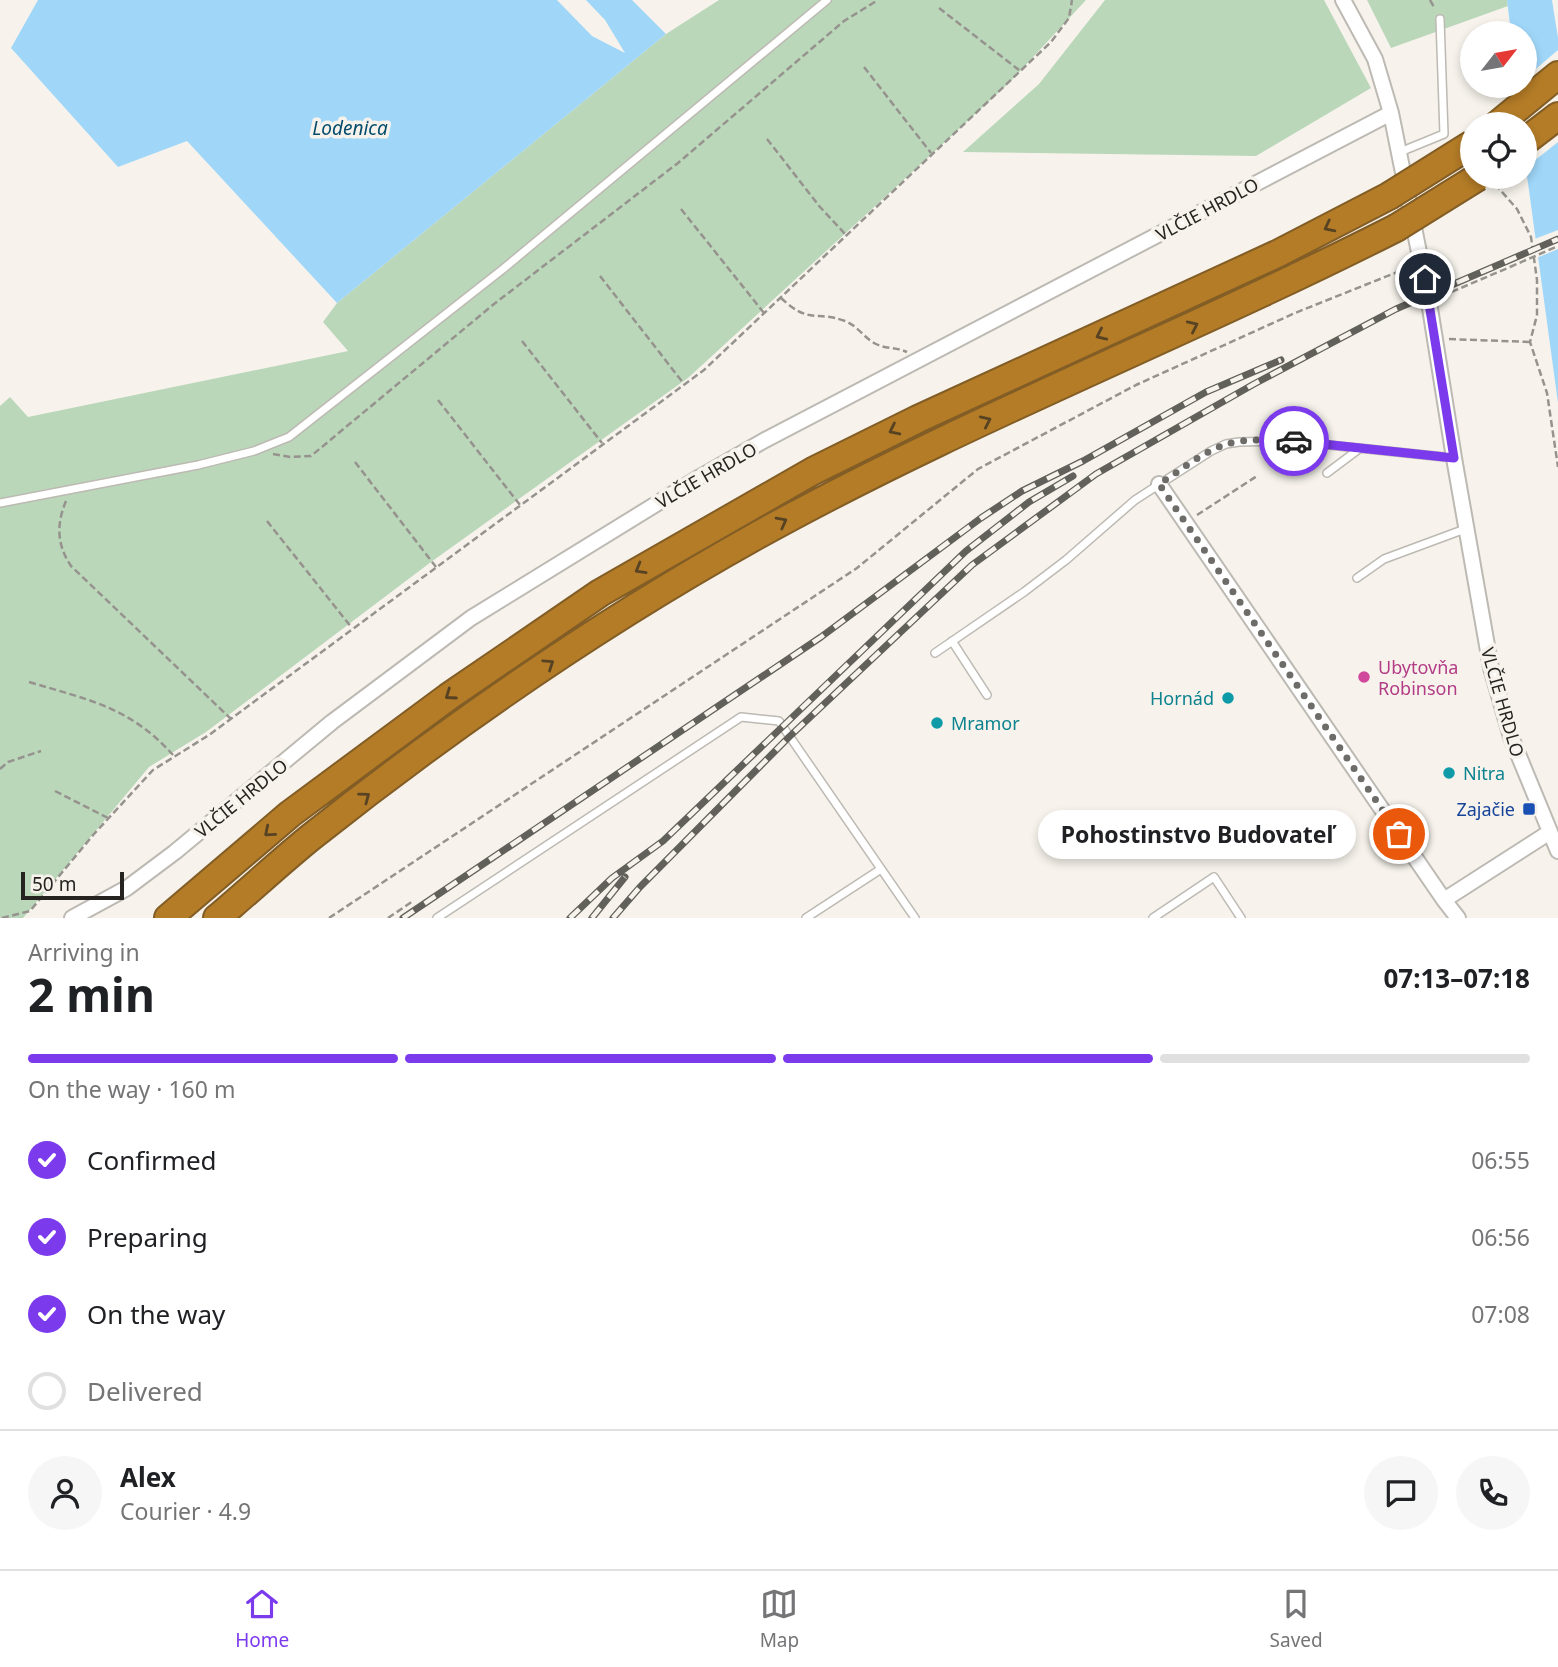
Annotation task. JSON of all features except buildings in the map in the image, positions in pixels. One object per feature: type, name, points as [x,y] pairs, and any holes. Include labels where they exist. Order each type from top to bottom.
[{"type":"highway","points":[[1513,112],[1558,75]]},
{"type":"highway","points":[[1537,132],[1558,116]]},
{"type":"highway","points":[[168,918],[290,814],[448,697],[600,593],[813,471],[918,419],[1276,254],[1389,196],[1460,152]]},
{"type":"highway","points":[[217,918],[311,838],[467,719],[617,620],[722,555],[918,453],[1290,281],[1467,189]]},
{"type":"street","name":"VLČIE HRDLO","points":[[1343,0],[1375,59],[1400,152],[1436,339],[1465,529],[1490,668],[1511,737],[1558,851]]},
{"type":"street","name":"VLČIE HRDLO","points":[[72,918],[127,888],[175,852],[332,722],[471,618],[700,477],[917,360],[1391,113]]},
{"type":"street","points":[[1159,484],[1458,918]]},
{"type":"street","points":[[1444,900],[1550,832]]},
{"type":"lane","points":[[0,503],[198,465],[254,451],[289,437],[503,269],[827,0]]},
{"type":"lane","points":[[1400,152],[1444,134],[1440,19]]},
{"type":"lane","points":[[935,653],[1066,560],[1135,500],[1210,451],[1239,442],[1291,441],[1454,458]]},
{"type":"lane","points":[[1327,473],[1360,448]]},
{"type":"lane","points":[[1357,578],[1384,559],[1465,529]]},
{"type":"lane","points":[[952,641],[987,695]]},
{"type":"lane","points":[[438,918],[741,717],[779,721],[915,918]]},
{"type":"lane","points":[[806,918],[881,869]]},
{"type":"lane","points":[[1153,918],[1214,877],[1241,918]]},
{"type":"path","points":[[254,451],[290,457],[311,456],[494,304],[678,163],[844,21],[878,0]]},
{"type":"path","points":[[2,918],[30,911],[108,818],[153,770],[231,719],[704,370],[1051,42],[1069,18],[1073,0]]},
{"type":"path","points":[[939,8],[1020,71]]},
{"type":"path","points":[[864,67],[932,154]]},
{"type":"path","points":[[767,139],[846,236]]},
{"type":"path","points":[[1496,189],[1517,209],[1531,237],[1537,280],[1537,315],[1530,342],[1547,393],[1558,467]]},
{"type":"path","points":[[681,209],[764,313]]},
{"type":"path","points":[[1429,302],[1558,246]]},
{"type":"path","points":[[329,918],[857,568],[978,469],[1136,385],[1296,313],[1422,262]]},
{"type":"path","points":[[600,276],[684,384]]},
{"type":"path","points":[[780,298],[805,316],[845,321],[873,343],[886,348],[897,348],[917,360]]},
{"type":"path","points":[[1436,339],[1530,342]]},
{"type":"path","points":[[522,341],[602,443]]},
{"type":"path","points":[[438,400],[521,506]]},
{"type":"path","points":[[355,463],[436,567]]},
{"type":"path","points":[[1185,523],[1257,476]]},
{"type":"path","points":[[71,488],[60,517],[58,536],[71,566],[231,719]]},
{"type":"path","points":[[267,521],[352,629]]},
{"type":"path","points":[[29,682],[110,706],[157,737],[174,756]]},
{"type":"path","points":[[0,769],[8,762],[41,751]]},
{"type":"path","points":[[54,791],[108,818]]},
{"type":"path","points":[[388,918],[413,901]]},
{"type":"green space","points":[[719,0],[1086,0],[1009,83],[688,378],[431,562],[206,732],[149,767],[23,918],[0,918],[0,406],[10,397],[28,417],[348,351],[323,322],[337,303],[666,34]]},
{"type":"green space","points":[[1105,0],[1324,0],[1371,88],[1256,156],[963,152],[1039,84]]},
{"type":"green space","points":[[1367,0],[1507,0],[1508,6],[1391,48]]},
{"type":"water","name":"Lodenica","points":[[38,0],[632,0],[666,34],[337,303],[187,141],[118,167],[11,48]]},
{"type":"water","points":[[1507,0],[1552,0],[1558,38],[1558,403],[1529,189],[1537,189],[1537,112],[1524,112],[1524,98],[1537,98],[1537,21],[1510,21]]},
{"type":"pier","points":[[557,0],[586,0],[605,20],[625,53],[592,36]]},
{"type":"pier","points":[[1558,50],[1558,142],[1537,159],[1537,112],[1517,112],[1515,98],[1537,98],[1537,68]]},
{"type":"pier","points":[[1558,230],[1558,249],[1534,259],[1532,240]]},
{"type":"railway","points":[[613,918],[640,887],[789,737],[972,565],[1096,474],[1254,384],[1396,309],[1558,239]]},
{"type":"railway","points":[[403,918],[821,637],[981,518],[1022,491],[1083,461],[1206,392],[1281,360]]},
{"type":"railway","points":[[570,918],[612,878],[663,841],[966,551],[1029,502],[1073,476]]},
{"type":"railway","points":[[592,918],[625,877]]},
{"type":"way so far","points":[[1294,441],[1226,444],[1210,451],[1159,484],[1399,834]]},
{"type":"place","name":"Ubytovňa Robinson","points":[[1364,677]]},
{"type":"place","name":"Hornád","points":[[1228,698]]},
{"type":"place","name":"Mramor","points":[[937,723]]},
{"type":"place","name":"Nitra","points":[[1449,773]]},
{"type":"place","name":"Zajačie","points":[[1529,809]]},
{"type":"place","name":"Pohostinstvo Budovateľ","points":[[1399,834]]},
{"type":"route","points":[[1294,441],[1454,458],[1425,279]]}]
